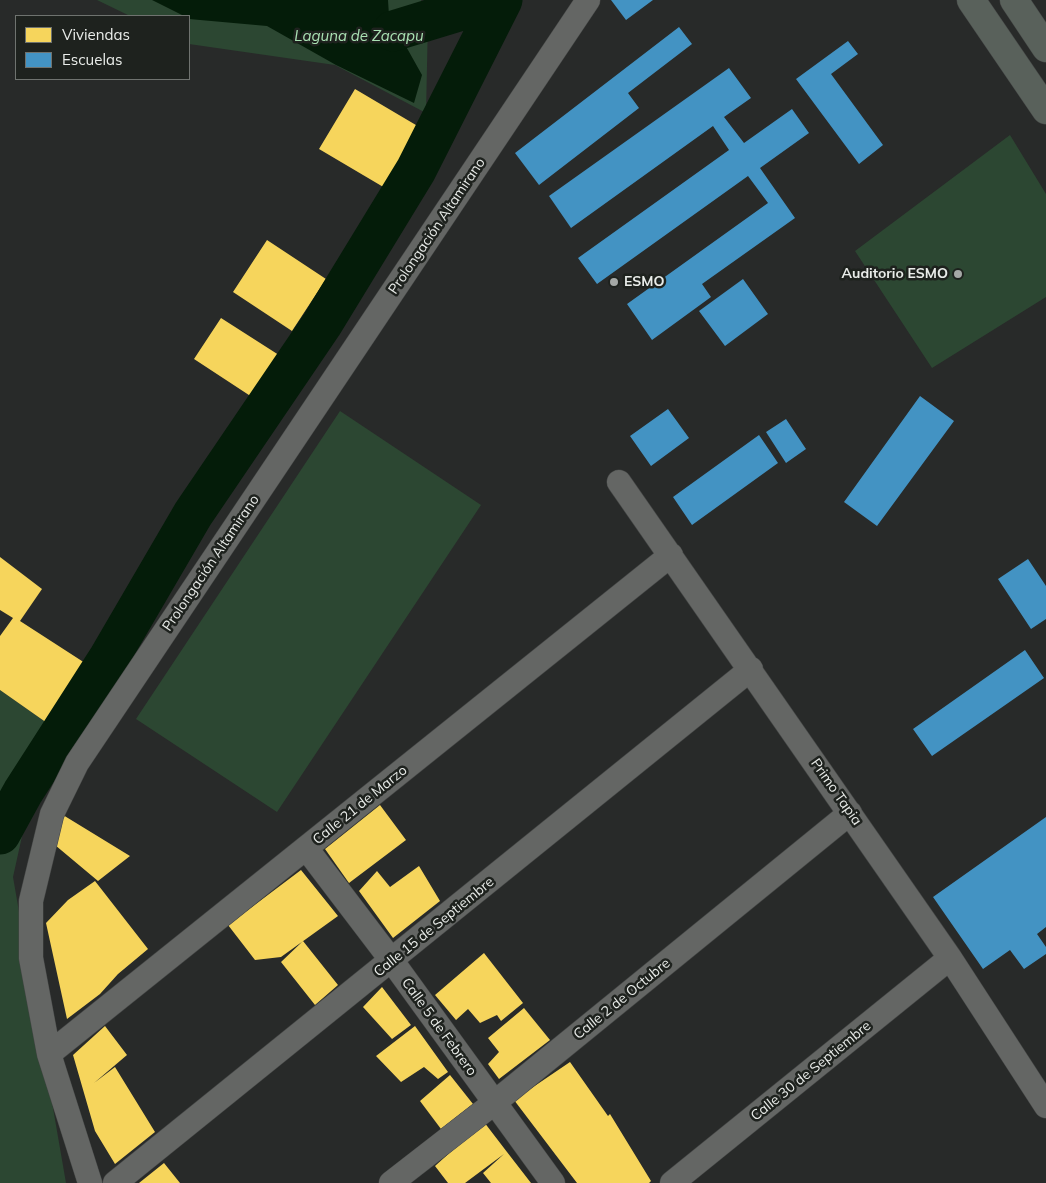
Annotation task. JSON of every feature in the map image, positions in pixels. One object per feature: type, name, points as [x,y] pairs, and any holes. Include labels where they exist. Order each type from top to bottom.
[{"type":"main road","points":[[971,0],[1046,110]]},
{"type":"main road","points":[[1024,3],[1046,48]]},
{"type":"street","name":"Prolongación Altamirano","points":[[90,1183],[49,1054],[31,958],[31,901],[52,814],[77,763],[588,0]]},
{"type":"street","name":"Primo Tapia","points":[[619,482],[751,669],[950,958],[1046,1106]]},
{"type":"street","name":"Calle 21 de Marzo","points":[[49,1054],[671,556]]},
{"type":"street","name":"Calle 15 de Septiembre","points":[[115,1183],[751,669]]},
{"type":"street","name":"Calle 2 de Octubre","points":[[391,1183],[494,1103],[850,813]]},
{"type":"street","name":"Calle 5 de Febrero","points":[[306,848],[392,961],[553,1183]]},
{"type":"street","name":"Calle 30 de Septiembre","points":[[672,1183],[950,958]]},
{"type":"shaded area","name":"Laguna de Zacapu","points":[[97,0],[421,0],[428,19],[426,113],[335,65],[190,44],[190,15],[128,15]]},
{"type":"shaded area","name":"Auditorio ESMO","points":[[1010,135],[1046,194],[1046,297],[932,368],[855,251]]},
{"type":"shaded area","points":[[340,411],[481,505],[277,812],[136,719]]},
{"type":"shaded area","points":[[0,690],[47,723],[13,877],[66,1183],[0,1183]]},
{"type":"water","name":"Laguna de Zacapu","points":[[152,0],[388,0],[389,16],[422,75],[414,103],[336,65],[267,26],[190,19],[190,15],[182,15]]},
{"type":"building: Viviendas","points":[[355,89],[421,128],[385,188],[319,149]]},
{"type":"building: Viviendas","points":[[267,240],[326,279],[292,331],[233,292]]},
{"type":"building: Viviendas","points":[[221,318],[282,357],[255,399],[194,359]]},
{"type":"building: Viviendas","points":[[0,557],[42,589],[20,621],[85,663],[47,723],[0,690],[0,636],[13,618],[0,610]]},
{"type":"building: Viviendas","points":[[380,805],[406,840],[349,883],[325,849]]},
{"type":"building: Viviendas","points":[[63,815],[130,856],[98,881],[55,845]]},
{"type":"building: Viviendas","points":[[419,866],[440,901],[393,938],[359,891],[377,871],[390,887]]},
{"type":"building: Viviendas","points":[[301,870],[338,916],[281,957],[255,960],[228,925]]},
{"type":"building: Viviendas","points":[[95,881],[148,949],[118,974],[100,994],[67,1019],[46,923],[68,900]]},
{"type":"building: Viviendas","points":[[303,941],[338,985],[315,1005],[281,962]]},
{"type":"building: Viviendas","points":[[484,953],[523,1003],[501,1021],[497,1015],[480,1023],[468,1009],[456,1020],[435,995]]},
{"type":"building: Viviendas","points":[[382,987],[411,1025],[392,1039],[363,1007]]},
{"type":"building: Viviendas","points":[[524,1008],[550,1040],[499,1079],[488,1064],[499,1052],[488,1038]]},
{"type":"building: Viviendas","points":[[105,1026],[127,1055],[94,1083],[115,1067],[155,1132],[115,1164],[95,1131],[73,1055]]},
{"type":"building: Viviendas","points":[[415,1026],[448,1072],[438,1079],[424,1067],[401,1082],[376,1056]]},
{"type":"building: Viviendas","points":[[570,1062],[608,1116],[610,1114],[651,1181],[649,1183],[577,1183],[514,1100]]},
{"type":"building: Viviendas","points":[[450,1075],[473,1104],[441,1129],[420,1101]]},
{"type":"building: Viviendas","points":[[484,1122],[531,1183],[491,1183],[483,1173],[504,1154],[465,1183],[448,1183],[435,1166]]},
{"type":"building: Viviendas","points":[[164,1163],[180,1183],[139,1183]]},
{"type":"building: Escuelas","points":[[611,0],[653,0],[626,20]]},
{"type":"building: Escuelas","points":[[679,27],[692,44],[628,93],[639,108],[539,185],[515,153]]},
{"type":"building: Escuelas","points":[[848,41],[858,54],[831,74],[883,145],[859,164],[796,79]]},
{"type":"building: Escuelas","points":[[729,68],[751,98],[724,117],[744,143],[792,109],[809,133],[760,168],[795,218],[702,284],[711,297],[652,340],[627,304],[768,203],[748,176],[597,284],[578,258],[729,150],[713,126],[571,228],[549,196]]},
{"type":"building: Escuelas","points":[[743,279],[768,314],[725,346],[699,311]]},
{"type":"building: Escuelas","points":[[920,396],[954,421],[877,526],[844,502]]},
{"type":"building: Escuelas","points":[[668,409],[689,438],[651,466],[630,436]]},
{"type":"building: Escuelas","points":[[786,419],[806,449],[786,463],[766,432]]},
{"type":"building: Escuelas","points":[[759,435],[778,463],[692,525],[673,497]]},
{"type":"building: Escuelas","points":[[1028,559],[1046,586],[1046,619],[1031,629],[998,579]]},
{"type":"building: Escuelas","points":[[1025,650],[1044,678],[932,756],[913,729]]},
{"type":"building: Escuelas","points":[[1046,817],[1046,927],[1037,934],[1046,947],[1046,954],[1024,969],[1010,950],[983,969],[933,897]]},
{"type":"waterway","points":[[393,31],[495,0]]},
{"type":"waterway","points":[[0,834],[23,792],[109,658],[193,514],[322,324],[416,170],[502,0]]},
{"type":"place","name":"Auditorio ESMO","points":[[958,274]]},
{"type":"place","name":"ESMO","points":[[614,282]]}]
